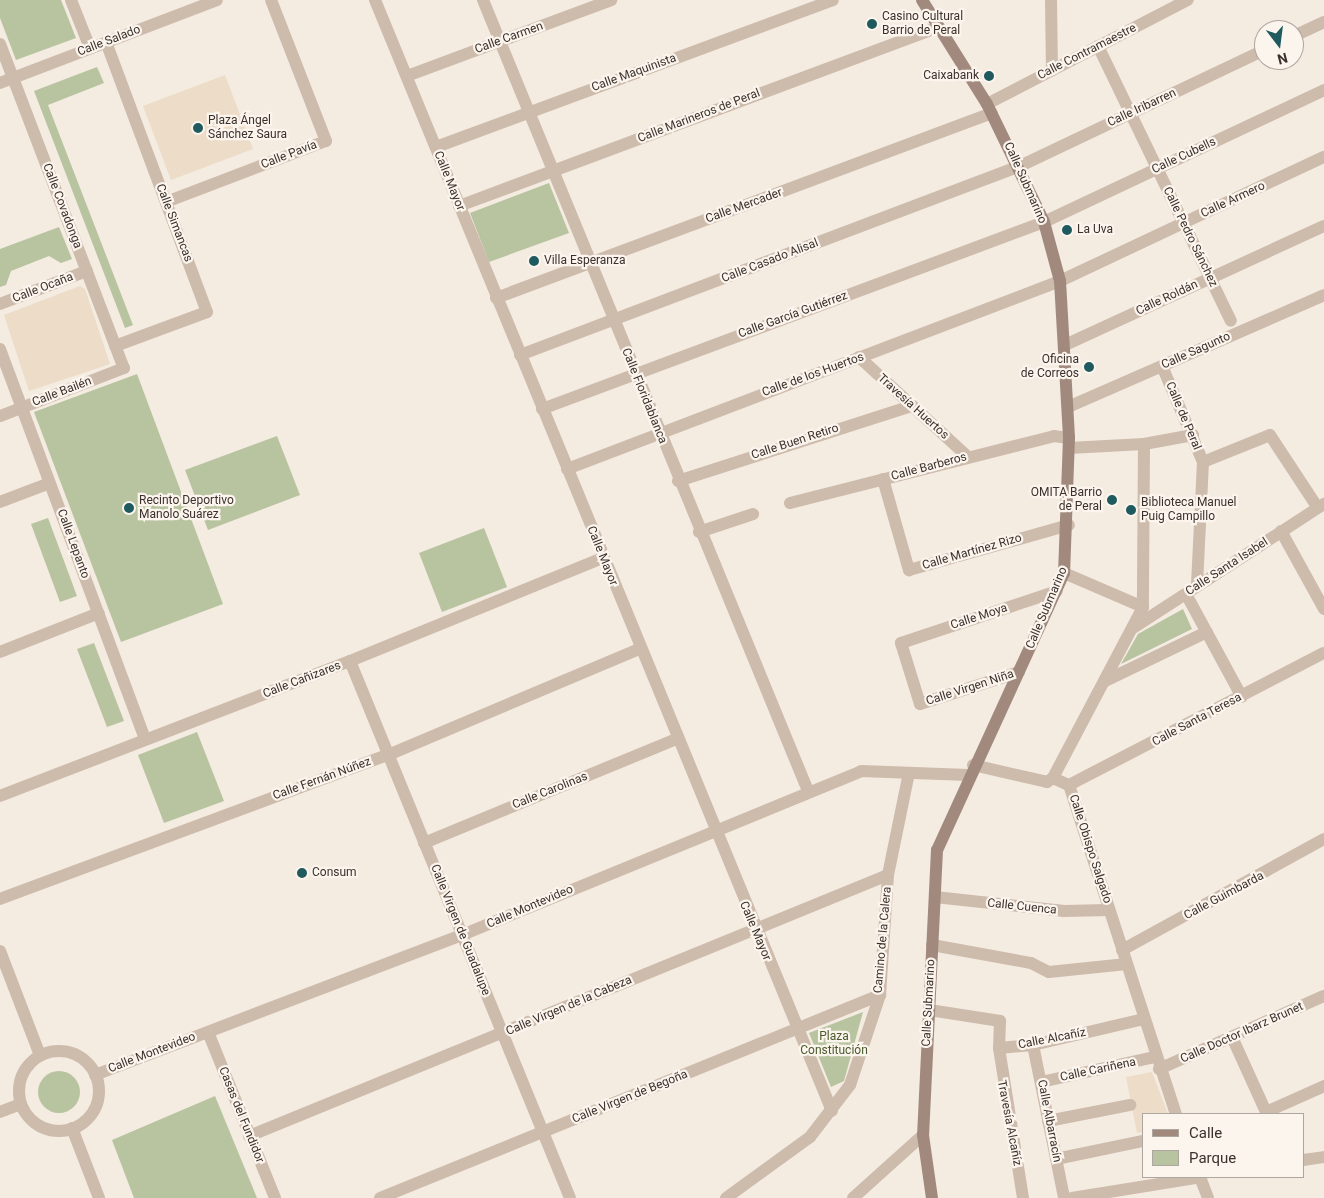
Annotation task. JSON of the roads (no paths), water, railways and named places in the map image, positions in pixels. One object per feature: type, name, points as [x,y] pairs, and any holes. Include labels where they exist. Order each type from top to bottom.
[{"type":"main road","name":"Calle Submarino","points":[[922,0],[989,109],[1020,166],[1044,222],[1060,281],[1069,443],[1069,525],[1064,573],[1020,672],[970,770],[938,846],[923,1135],[932,1198]]},
{"type":"street","points":[[70,0],[90,48]]},
{"type":"street","name":"Calle Salado","points":[[0,82],[218,0]]},
{"type":"street","name":"Calle Pavía","points":[[166,202],[326,141],[271,0]]},
{"type":"street","name":"Calle Mayor","points":[[375,0],[754,930],[832,1111]]},
{"type":"street","name":"Calle Floridablanca","points":[[483,0],[530,112],[634,374],[808,791]]},
{"type":"street","name":"Calle Carmen","points":[[406,76],[611,0]]},
{"type":"street","name":"Calle Maquinista","points":[[436,147],[833,0]]},
{"type":"street","points":[[1051,0],[1052,70]]},
{"type":"street","name":"Calle Contramaestre","points":[[989,109],[1052,70],[1188,0]]},
{"type":"street","points":[[1304,31],[1324,22]]},
{"type":"street","name":"Calle Marineros de Peral","points":[[459,206],[939,26]]},
{"type":"street","name":"Calle Simancas","points":[[106,42],[207,312],[115,346]]},
{"type":"street","name":"Calle Covadonga","points":[[0,44],[124,368]]},
{"type":"street","name":"Calle Pedro Sánchez","points":[[1098,46],[1231,321]]},
{"type":"street","name":"Calle Iribarren","points":[[1020,166],[1254,55]]},
{"type":"street","name":"Calle Cubells","points":[[1044,222],[1324,90]]},
{"type":"street","name":"Calle Mercader","points":[[496,298],[989,109]]},
{"type":"street","name":"Calle Armero","points":[[1060,281],[1324,157]]},
{"type":"street","name":"Calle Casado Alisal","points":[[520,355],[1020,166]]},
{"type":"street","name":"Calle García Gutiérrez","points":[[542,409],[1044,222]]},
{"type":"street","name":"Calle Roldán","points":[[1065,346],[1324,226]]},
{"type":"street","name":"Calle Ocaña","points":[[0,304],[87,271]]},
{"type":"street","name":"Calle de los Huertos","points":[[567,469],[658,432],[1060,281]]},
{"type":"street","name":"Calle Sagunto","points":[[1068,406],[1324,295]]},
{"type":"street","name":"Calle Lepanto","points":[[0,349],[146,739]]},
{"type":"street","name":"Travesía Huertos","points":[[859,357],[967,456]]},
{"type":"street","name":"Calle de Peral","points":[[1162,366],[1193,435],[1202,462],[1197,586]]},
{"type":"street","name":"Calle Bailén","points":[[0,416],[124,368]]},
{"type":"street","name":"Calle Buen Retiro","points":[[678,481],[912,406]]},
{"type":"street","name":"Calle Barberos","points":[[790,503],[967,456],[1054,436],[1069,443],[1144,444],[1193,435]]},
{"type":"street","points":[[1202,462],[1270,435],[1321,506]]},
{"type":"street","points":[[970,770],[1047,782],[1053,778],[1105,681],[1143,607],[1144,444]]},
{"type":"street","name":"Calle Martínez Rizo","points":[[883,479],[909,570],[1069,525]]},
{"type":"street","points":[[0,502],[50,483]]},
{"type":"street","name":"Calle Santa Isabel","points":[[1131,630],[1321,506]]},
{"type":"street","points":[[699,532],[753,514]]},
{"type":"street","points":[[1281,531],[1324,609]]},
{"type":"street","name":"Calle Cañizares","points":[[0,796],[350,662],[602,558]]},
{"type":"street","points":[[1064,573],[1143,607]]},
{"type":"street","points":[[1312,588],[1324,582]]},
{"type":"street","name":"Calle Moya","points":[[920,704],[901,643],[1057,591]]},
{"type":"street","points":[[1186,594],[1242,697]]},
{"type":"street","points":[[0,652],[99,613]]},
{"type":"street","points":[[1105,681],[1207,632]]},
{"type":"street","name":"Calle Fernán Núñez","points":[[0,899],[388,755],[639,649]]},
{"type":"street","name":"Calle Santa Teresa","points":[[1069,785],[1242,697],[1324,652]]},
{"type":"street","name":"Calle Virgen de Guadalupe","points":[[350,662],[570,1198]]},
{"type":"street","name":"Calle Virgen Niña","points":[[920,704],[1020,672]]},
{"type":"street","name":"Calle Carolinas","points":[[424,842],[676,739]]},
{"type":"street","name":"Calle Montevideo","points":[[95,1075],[462,935],[808,791],[868,769],[909,773],[970,770]]},
{"type":"street","name":"Camino de la Calera","points":[[726,1198],[810,1137],[832,1111],[850,1085],[880,995],[888,875],[909,773]]},
{"type":"street","name":"Calle Obispo Salgado","points":[[1053,778],[1069,785],[1157,1063],[1176,1113]]},
{"type":"street","name":"Calle Guimbarda","points":[[1122,950],[1324,839]]},
{"type":"street","name":"Calle Virgen de la Cabeza","points":[[249,1136],[503,1034],[888,875]]},
{"type":"street","name":"Calle Cuenca","points":[[935,897],[1064,911],[1110,910]]},
{"type":"street","points":[[932,945],[1031,963],[1049,972],[1127,964]]},
{"type":"street","points":[[0,951],[40,1055]]},
{"type":"street","name":"Calle Virgen de Begoña","points":[[380,1198],[880,995]]},
{"type":"street","name":"Calle Doctor Ibarz Brunet","points":[[1157,1063],[1232,1037],[1324,996]]},
{"type":"street","name":"Calle Alcañíz","points":[[928,1010],[1000,1021],[998,1048],[1034,1045],[1144,1019]]},
{"type":"street","name":"Casas del Fundidor","points":[[208,1032],[275,1198]]},
{"type":"street","points":[[1232,1037],[1266,1113],[1324,1086]]},
{"type":"street","name":"Calle Albarracín","points":[[1034,1045],[1064,1198]]},
{"type":"street","name":"Travesía Alcañíz","points":[[998,1048],[1023,1198]]},
{"type":"street","points":[[58,1051],[76,1055],[95,1075],[97,1100],[83,1122],[72,1128],[41,1126],[21,1104],[21,1076],[40,1055],[58,1051]]},
{"type":"street","name":"Calle Cariñena","points":[[1041,1082],[1157,1063]]},
{"type":"street","points":[[0,1112],[21,1104]]},
{"type":"street","points":[[1048,1121],[1130,1105]]},
{"type":"street","points":[[72,1128],[99,1198]]},
{"type":"street","points":[[853,1198],[923,1135]]},
{"type":"street","points":[[1056,1158],[1142,1141]]},
{"type":"street","points":[[1304,1160],[1324,1157]]},
{"type":"street","points":[[1072,1198],[1138,1193],[1196,1178]]},
{"type":"street","points":[[1200,1178],[1208,1198]]},
{"type":"place","name":"Casino Cultural Barrio de Peral","points":[[872,24]]},
{"type":"place","name":"Caixabank","points":[[989,76]]},
{"type":"place","name":"Plaza Ángel Sánchez Saura","points":[[198,128]]},
{"type":"place","name":"La Uva","points":[[1067,230]]},
{"type":"place","name":"Villa Esperanza","points":[[534,261]]},
{"type":"place","name":"Oficina de Correos","points":[[1089,367]]},
{"type":"place","name":"OMITA Barrio de Peral","points":[[1112,500]]},
{"type":"place","name":"Recinto Deportivo Manolo Suárez","points":[[129,508]]},
{"type":"place","name":"Biblioteca Manuel Puig Campillo","points":[[1131,510]]},
{"type":"place","name":"Consum","points":[[302,873]]},
{"type":"park label","name":"Plaza Constitución","points":[[834,1044]]}]
